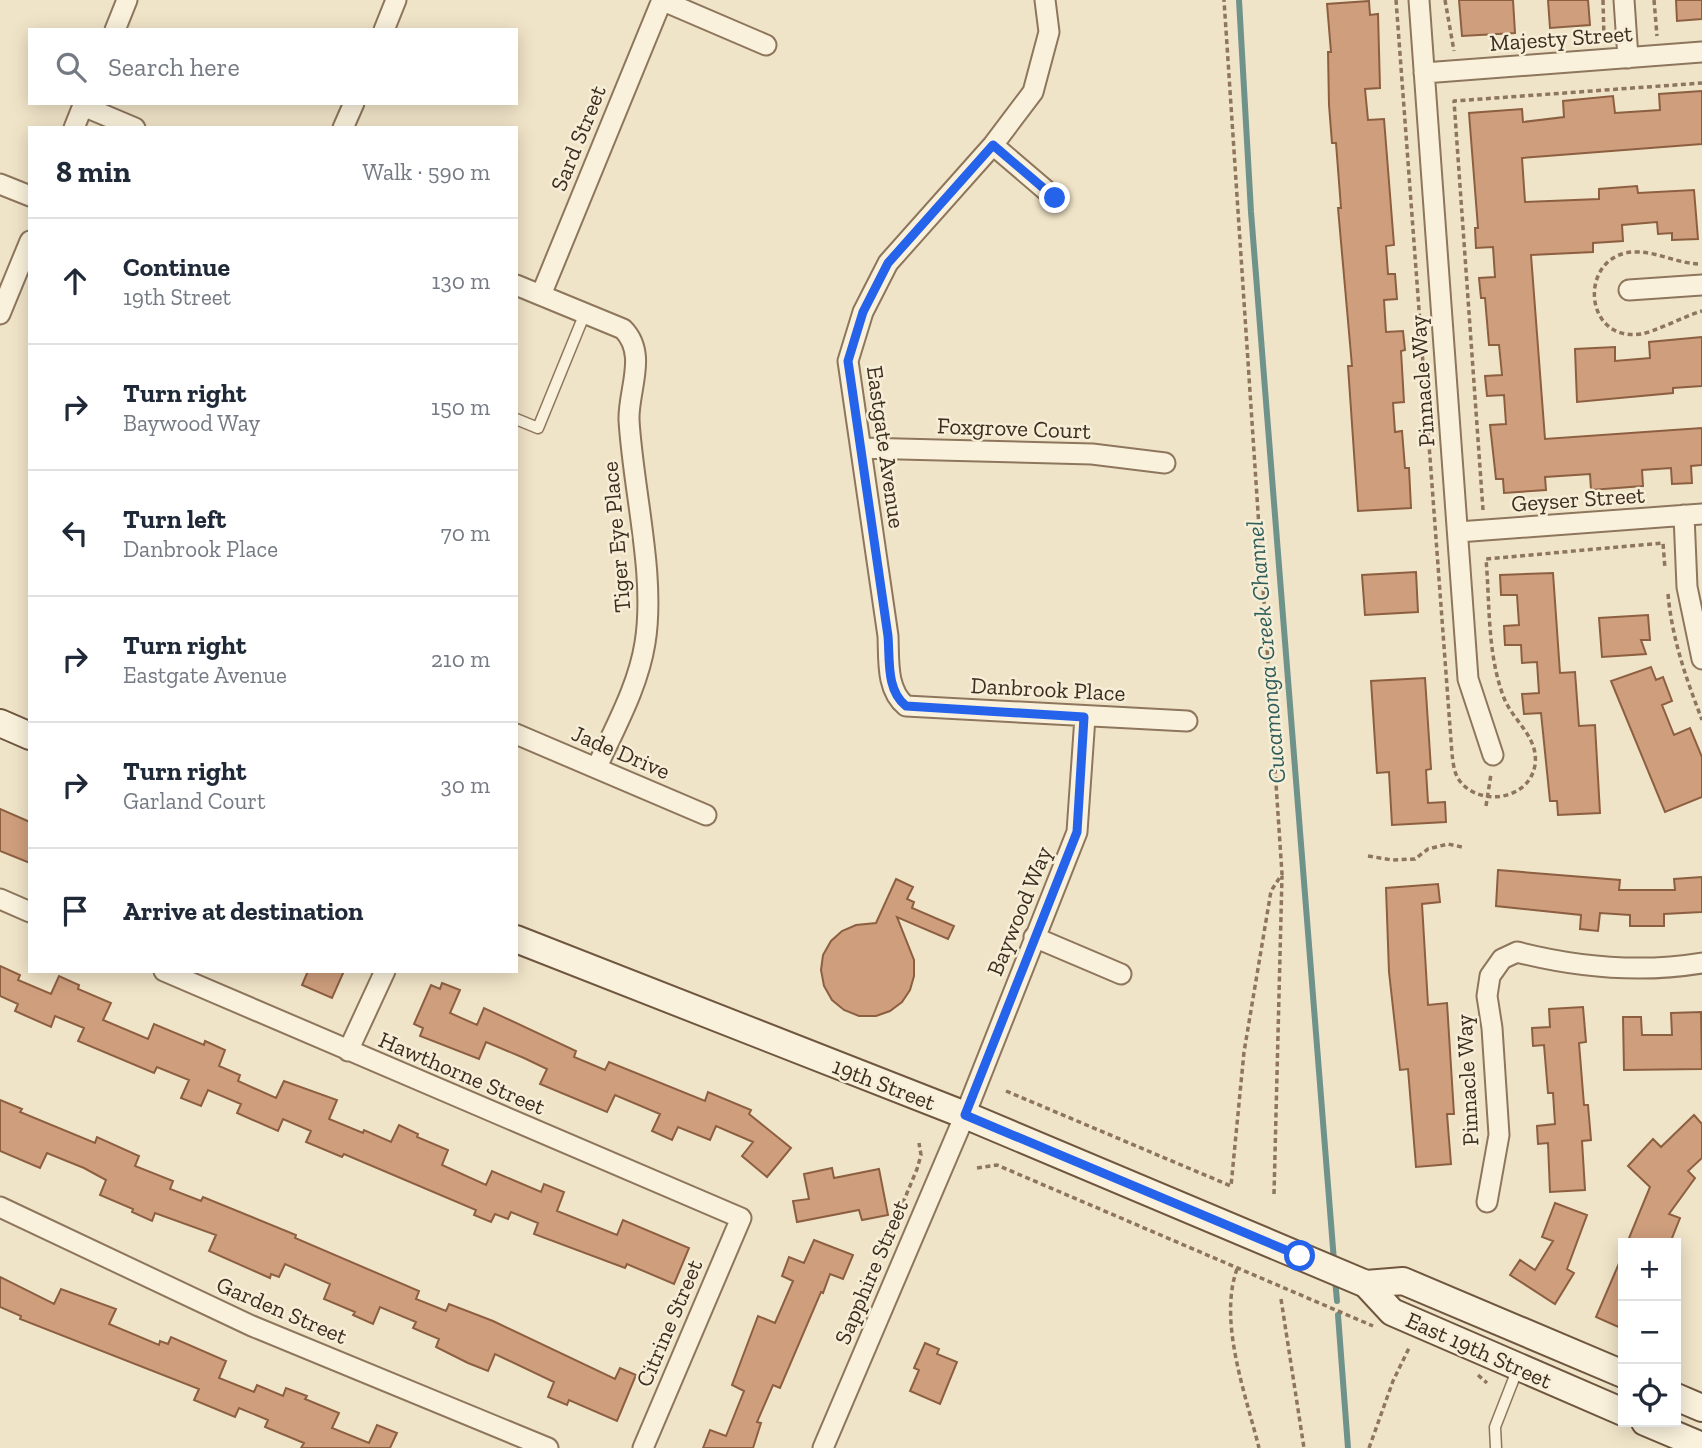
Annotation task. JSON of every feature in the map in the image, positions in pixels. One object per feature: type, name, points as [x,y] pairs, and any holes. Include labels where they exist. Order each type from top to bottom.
[{"type":"main road","points":[[0,723],[28,735]]},
{"type":"main road","name":"19th Street","points":[[518,940],[965,1115],[1366,1284]]},
{"type":"main road","name":"East 19th Street","points":[[1366,1284],[1403,1281],[1618,1372]]},
{"type":"main road","name":"East 19th Street","points":[[1366,1284],[1392,1312],[1618,1410]]},
{"type":"main road","points":[[1681,1398],[1702,1408]]},
{"type":"main road","points":[[1657,1427],[1702,1446]]},
{"type":"street","points":[[116,28],[127,0]]},
{"type":"street","points":[[385,28],[397,0]]},
{"type":"street","points":[[661,0],[766,45]]},
{"type":"street","name":"Sard Street","points":[[541,295],[661,0]]},
{"type":"street","name":"Eastgate Avenue","points":[[906,706],[896,698],[891,678],[888,636],[848,361],[863,312],[888,263],[993,145],[1033,92],[1049,32],[1045,0]]},
{"type":"street","name":"Pinnacle Way","points":[[1419,0],[1468,679],[1493,755]]},
{"type":"street","points":[[1624,0],[1628,58]]},
{"type":"street","name":"Majesty Street","points":[[1424,73],[1702,52]]},
{"type":"street","points":[[75,126],[83,105]]},
{"type":"street","points":[[85,105],[131,126]]},
{"type":"street","points":[[345,126],[353,105]]},
{"type":"street","points":[[993,145],[1055,198]]},
{"type":"street","points":[[0,184],[28,195]]},
{"type":"street","points":[[0,314],[28,247]]},
{"type":"street","points":[[1629,290],[1702,285]]},
{"type":"street","points":[[518,286],[585,313]]},
{"type":"street","name":"Tiger Eye Place","points":[[585,313],[623,329],[630,337],[637,365],[629,418],[649,614],[642,661],[632,690],[597,767]]},
{"type":"street","name":"Foxgrove Court","points":[[861,448],[1092,454],[1165,463]]},
{"type":"street","points":[[1693,514],[1687,587],[1702,659]]},
{"type":"street","name":"Geyser Street","points":[[1458,532],[1693,514]]},
{"type":"street","name":"Danbrook Place","points":[[906,706],[1187,721]]},
{"type":"street","name":"Baywood Way","points":[[965,1115],[1077,832],[1084,717]]},
{"type":"street","name":"Jade Drive","points":[[518,735],[706,815]]},
{"type":"street","points":[[0,900],[28,911]]},
{"type":"street","points":[[1034,937],[1121,974]]},
{"type":"street","name":"Pinnacle Way","points":[[1487,1202],[1499,1135],[1492,1028],[1487,996],[1490,976],[1502,959],[1517,952],[1564,962],[1606,966],[1655,968],[1702,964]]},
{"type":"street","name":"Hawthorne Street","points":[[169,973],[741,1218]]},
{"type":"street","points":[[348,1051],[384,973]]},
{"type":"street","name":"Sapphire Street","points":[[822,1448],[965,1115]]},
{"type":"street","name":"Garden Street","points":[[0,1207],[253,1326],[548,1448]]},
{"type":"street","name":"Citrine Street","points":[[643,1448],[741,1218]]},
{"type":"lane","points":[[518,420],[538,428],[585,313]]},
{"type":"lane","points":[[1496,1448],[1495,1427],[1518,1367]]},
{"type":"path","points":[[1224,0],[1282,873],[1275,1194]]},
{"type":"path","points":[[1396,0],[1452,754],[1457,778],[1469,791],[1489,797],[1506,796],[1522,786],[1535,766],[1533,742],[1505,701],[1493,666],[1486,559],[1663,544],[1665,571]]},
{"type":"path","points":[[1445,0],[1451,51],[1464,50]]},
{"type":"path","points":[[1592,41],[1605,40],[1603,0]]},
{"type":"path","points":[[1654,0],[1657,37],[1669,36]]},
{"type":"path","points":[[1496,509],[1483,510],[1454,101],[1702,83]]},
{"type":"path","points":[[1667,585],[1670,626],[1677,653],[1702,720]]},
{"type":"path","points":[[1486,806],[1493,755]]},
{"type":"path","points":[[1368,856],[1392,860],[1415,859],[1428,849],[1448,844],[1462,847]]},
{"type":"path","points":[[1006,1091],[1231,1186],[1244,1052],[1271,891],[1282,873]]},
{"type":"path","points":[[854,1321],[917,1169],[921,1155],[919,1143]]},
{"type":"path","points":[[977,1168],[997,1165],[1377,1327]]},
{"type":"path","points":[[1237,1269],[1231,1286],[1231,1327],[1259,1448]]},
{"type":"path","points":[[1281,1299],[1304,1448]]},
{"type":"path","points":[[1400,1339],[1421,1351]]},
{"type":"path","points":[[1369,1448],[1393,1381],[1410,1346]]},
{"type":"path","points":[[1476,1373],[1487,1383]]},
{"type":"building","points":[[1459,0],[1513,0],[1515,33],[1462,36]]},
{"type":"building","points":[[1548,0],[1588,0],[1590,25],[1550,28]]},
{"type":"building","points":[[1676,0],[1702,0],[1702,19],[1677,21]]},
{"type":"building","points":[[1369,1],[1370,15],[1378,14],[1380,88],[1365,89],[1368,120],[1384,119],[1394,245],[1386,246],[1388,274],[1395,274],[1397,299],[1384,300],[1386,332],[1403,331],[1405,350],[1401,351],[1404,402],[1393,403],[1395,432],[1402,431],[1405,468],[1409,468],[1411,508],[1358,511],[1348,366],[1352,366],[1338,208],[1341,208],[1336,143],[1332,143],[1329,105],[1328,52],[1331,52],[1327,4]]},
{"type":"building","points":[[1702,91],[1702,144],[1522,158],[1525,202],[1599,199],[1599,189],[1637,186],[1638,193],[1694,190],[1698,239],[1672,240],[1672,233],[1658,234],[1657,222],[1622,225],[1623,241],[1593,243],[1593,252],[1531,255],[1545,439],[1702,428],[1702,465],[1691,466],[1692,483],[1672,484],[1671,468],[1642,470],[1643,486],[1591,490],[1590,474],[1545,477],[1546,490],[1504,493],[1503,479],[1496,479],[1490,425],[1506,424],[1504,395],[1487,396],[1485,376],[1502,375],[1499,345],[1489,345],[1485,298],[1481,298],[1479,278],[1495,277],[1493,247],[1476,248],[1475,228],[1478,228],[1469,113],[1522,109],[1523,122],[1564,117],[1563,101],[1613,96],[1615,113],[1660,110],[1659,94]]},
{"type":"building","points":[[1702,337],[1702,386],[1673,388],[1673,393],[1577,402],[1575,349],[1615,347],[1615,361],[1650,358],[1649,342]]},
{"type":"building","points":[[1416,572],[1418,612],[1365,615],[1362,575]]},
{"type":"building","points":[[1553,573],[1560,673],[1575,672],[1579,726],[1595,725],[1600,813],[1558,815],[1557,801],[1550,801],[1541,713],[1524,714],[1522,694],[1539,693],[1537,662],[1522,663],[1521,645],[1505,645],[1504,626],[1519,625],[1517,595],[1501,595],[1500,575]]},
{"type":"building","points":[[1648,615],[1650,640],[1641,640],[1646,654],[1602,657],[1599,618]]},
{"type":"building","points":[[1651,667],[1656,680],[1663,677],[1672,701],[1662,705],[1674,735],[1690,728],[1702,757],[1702,797],[1665,812],[1611,681]]},
{"type":"building","points":[[1425,678],[1431,769],[1426,770],[1428,803],[1445,802],[1446,822],[1392,825],[1389,772],[1377,773],[1371,681]]},
{"type":"building","points":[[0,809],[28,821],[28,862],[0,851]]},
{"type":"building","points":[[1498,870],[1620,880],[1619,890],[1675,890],[1674,879],[1702,877],[1702,912],[1664,914],[1664,926],[1630,926],[1630,915],[1600,913],[1598,931],[1580,929],[1581,915],[1496,906]]},
{"type":"building","points":[[896,879],[913,887],[907,899],[914,902],[912,908],[954,926],[948,939],[897,917],[914,960],[914,976],[910,990],[902,1002],[890,1011],[876,1016],[859,1016],[844,1010],[832,1000],[824,986],[821,970],[823,955],[831,941],[842,931],[856,925],[876,923]]},
{"type":"building","points":[[1438,884],[1440,902],[1422,904],[1428,1005],[1447,1003],[1454,1114],[1447,1114],[1451,1164],[1416,1167],[1408,1069],[1400,1070],[1389,972],[1386,888]]},
{"type":"building","points":[[0,966],[20,975],[18,980],[51,994],[59,976],[79,985],[78,989],[111,1003],[103,1020],[148,1039],[154,1024],[204,1045],[205,1041],[225,1050],[219,1066],[240,1075],[238,1081],[276,1098],[284,1081],[337,1100],[329,1119],[363,1133],[364,1130],[391,1142],[399,1125],[418,1134],[417,1137],[448,1150],[442,1165],[486,1185],[492,1171],[541,1192],[544,1184],[564,1192],[557,1211],[617,1235],[623,1220],[689,1248],[674,1284],[627,1264],[625,1268],[534,1234],[538,1223],[511,1212],[508,1219],[495,1214],[491,1222],[474,1215],[476,1210],[344,1154],[342,1157],[306,1142],[311,1131],[283,1119],[278,1131],[237,1113],[241,1104],[208,1090],[201,1106],[181,1098],[189,1080],[157,1067],[154,1073],[78,1041],[84,1028],[55,1016],[51,1027],[15,1011],[18,1004],[0,996]]},
{"type":"building","points":[[307,973],[343,973],[332,998],[302,985]]},
{"type":"building","points":[[442,983],[460,990],[450,1013],[477,1025],[484,1008],[576,1051],[574,1057],[605,1070],[609,1062],[705,1101],[708,1092],[751,1110],[749,1114],[791,1148],[767,1177],[742,1156],[753,1142],[716,1126],[710,1140],[678,1127],[672,1140],[652,1131],[660,1114],[615,1095],[607,1112],[540,1084],[547,1069],[486,1042],[479,1059],[420,1036],[423,1028],[414,1024],[431,985],[440,989]]},
{"type":"building","points":[[1583,1007],[1586,1042],[1579,1043],[1584,1105],[1588,1105],[1591,1140],[1582,1141],[1585,1190],[1550,1192],[1548,1143],[1538,1144],[1537,1126],[1555,1124],[1553,1093],[1548,1093],[1544,1045],[1533,1046],[1532,1028],[1550,1027],[1549,1009]]},
{"type":"building","points":[[1701,1012],[1702,1069],[1624,1070],[1623,1017],[1641,1017],[1642,1035],[1672,1035],[1671,1013]]},
{"type":"building","points":[[0,1100],[22,1109],[20,1112],[95,1143],[97,1137],[139,1156],[135,1166],[173,1181],[170,1189],[201,1201],[203,1197],[296,1235],[295,1238],[419,1291],[416,1299],[446,1311],[449,1304],[493,1321],[615,1379],[620,1368],[636,1375],[617,1421],[569,1400],[567,1405],[548,1397],[554,1382],[495,1354],[488,1371],[468,1363],[436,1347],[439,1339],[413,1328],[416,1322],[380,1307],[373,1324],[353,1315],[355,1312],[324,1299],[330,1284],[285,1264],[279,1277],[271,1274],[270,1278],[209,1251],[216,1235],[155,1213],[152,1221],[132,1212],[133,1209],[100,1195],[106,1180],[84,1168],[47,1153],[40,1168],[0,1151]]},
{"type":"building","points":[[1694,1115],[1702,1124],[1702,1158],[1688,1171],[1695,1178],[1669,1214],[1680,1218],[1672,1238],[1629,1238],[1650,1187],[1628,1166],[1653,1139],[1661,1147]]},
{"type":"building","points":[[832,1168],[834,1178],[879,1169],[888,1215],[862,1220],[859,1210],[797,1222],[793,1201],[809,1199],[804,1174]]},
{"type":"building","points":[[1555,1203],[1587,1215],[1567,1269],[1574,1273],[1555,1304],[1510,1275],[1520,1260],[1535,1270],[1553,1241],[1542,1237]]},
{"type":"building","points":[[814,1240],[853,1255],[843,1279],[830,1274],[780,1388],[773,1385],[757,1422],[761,1423],[753,1448],[703,1448],[710,1430],[726,1436],[744,1391],[732,1385],[758,1316],[775,1323],[793,1281],[782,1276],[789,1257],[804,1263]]},
{"type":"building","points":[[1618,1266],[1618,1327],[1596,1317]]},
{"type":"building","points":[[0,1277],[54,1304],[61,1289],[116,1309],[109,1324],[159,1345],[160,1341],[168,1344],[171,1337],[226,1361],[219,1378],[254,1392],[257,1385],[283,1396],[286,1388],[307,1396],[305,1399],[339,1413],[332,1428],[369,1443],[377,1425],[397,1433],[390,1448],[301,1448],[304,1443],[265,1427],[268,1420],[239,1408],[235,1417],[194,1400],[199,1389],[20,1319],[21,1316],[0,1307]]},
{"type":"building","points":[[925,1343],[939,1349],[937,1354],[957,1362],[940,1404],[910,1391],[919,1370],[914,1368]]},
{"type":"waterway","name":"Cucamonga Creek Channel","points":[[1239,0],[1251,212],[1334,1261]]},
{"type":"waterway","name":"Cucamonga Creek Channel","points":[[1335,1279],[1337,1301]]},
{"type":"waterway","name":"Cucamonga Creek Channel","points":[[1338,1315],[1348,1448]]},
{"type":"route","points":[[1055,198],[993,145],[888,263],[863,312],[848,361],[888,636],[891,678],[896,698],[906,706],[1084,717],[1077,832],[965,1115],[1300,1256]]}]
